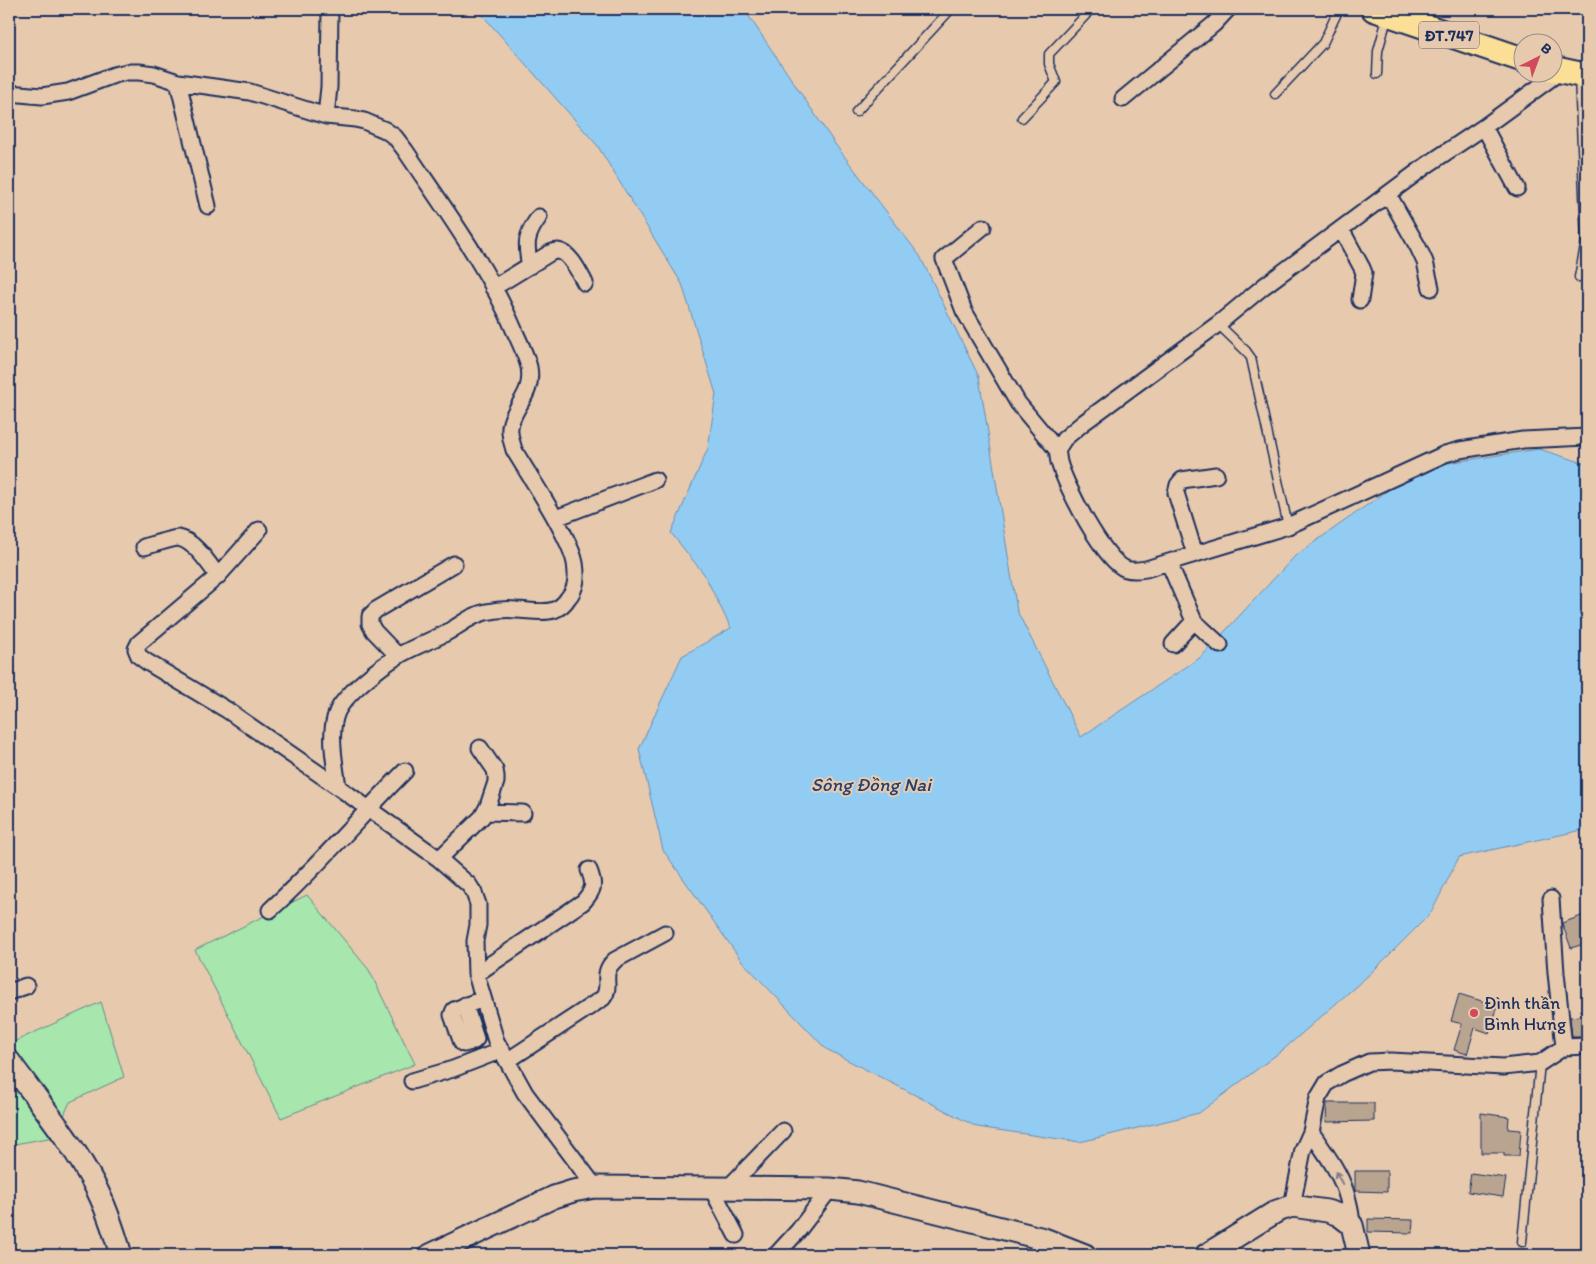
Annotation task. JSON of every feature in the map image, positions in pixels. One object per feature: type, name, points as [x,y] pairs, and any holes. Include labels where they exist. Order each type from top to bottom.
[{"type":"main road","name":"ĐT.747","points":[[1382,11],[1514,57]]},
{"type":"street","points":[[326,116],[329,88],[330,9]]},
{"type":"street","points":[[1124,99],[1214,24],[1228,9]]},
{"type":"street","points":[[9,93],[42,96],[68,92],[127,72],[139,72],[154,74],[178,82],[250,92],[326,116],[364,121],[385,130],[395,137],[464,239],[508,314],[529,368],[530,381],[510,427],[510,438],[514,450],[556,518],[575,561],[576,584],[573,593],[556,610],[545,612],[515,610],[485,612],[475,616],[447,633],[398,656],[356,687],[342,702],[333,726],[333,754],[338,786]]},
{"type":"street","points":[[1057,450],[1064,439],[1083,423],[1218,324],[1264,286],[1427,165],[1570,73]]},
{"type":"street","points":[[178,82],[208,206]]},
{"type":"street","points":[[1484,127],[1517,188]]},
{"type":"street","points":[[1388,194],[1425,262],[1431,288]]},
{"type":"street","points":[[530,266],[527,252],[530,230],[539,217]]},
{"type":"street","points":[[984,227],[944,259],[964,311],[1018,403],[1057,450],[1059,461],[1073,496],[1097,539],[1116,563],[1126,569],[1146,569],[1169,563],[1288,526],[1453,452],[1523,440],[1587,437]]},
{"type":"street","points":[[1341,229],[1364,273],[1360,300]]},
{"type":"street","points":[[493,288],[550,253],[558,251],[566,254],[585,283]]},
{"type":"street","points":[[1195,554],[1176,493],[1178,485],[1182,480],[1216,474]]},
{"type":"street","points":[[556,518],[655,480]]},
{"type":"street","points":[[259,530],[218,576],[139,643],[136,649],[140,656],[227,710],[338,786],[439,859],[469,885],[478,904],[476,974],[496,1041],[525,1093],[595,1187]]},
{"type":"street","points":[[144,547],[178,538],[200,552],[218,576]]},
{"type":"street","points":[[1169,563],[1194,621],[1220,644]]},
{"type":"street","points":[[398,656],[374,631],[370,624],[370,616],[376,610],[454,564]]},
{"type":"street","points":[[1173,644],[1194,621]]},
{"type":"street","points":[[439,859],[485,812],[496,776],[495,770],[480,748]]},
{"type":"street","points":[[270,910],[296,888],[404,771]]},
{"type":"street","points":[[485,812],[522,813]]},
{"type":"street","points":[[476,974],[583,902],[593,888],[593,879],[589,870]]},
{"type":"street","points":[[1551,899],[1556,973],[1564,1046]]},
{"type":"street","points":[[412,1081],[504,1056],[603,998],[607,992],[606,975],[609,966],[615,960],[665,932]]},
{"type":"street","points":[[9,992],[26,986]]},
{"type":"street","points":[[465,1005],[483,999]]},
{"type":"street","points":[[1292,1206],[1302,1150],[1311,1132],[1318,1098],[1328,1083],[1348,1071],[1369,1062],[1391,1061],[1503,1067],[1540,1062],[1564,1046],[1587,1046]]},
{"type":"street","points":[[9,1061],[82,1161],[106,1209],[121,1255]]},
{"type":"street","points":[[719,1189],[783,1131]]},
{"type":"street","points":[[1311,1132],[1344,1187],[1349,1202],[1359,1255]]},
{"type":"street","points":[[430,1255],[554,1197],[572,1191],[595,1187],[830,1189],[858,1192],[1040,1247],[1084,1255]]},
{"type":"street","points":[[719,1189],[736,1235]]},
{"type":"street","points":[[776,1255],[798,1231],[830,1189]]},
{"type":"street","points":[[1206,1255],[1277,1212],[1292,1206],[1327,1211],[1339,1215],[1352,1225]]},
{"type":"lane","points":[[856,112],[951,9]]},
{"type":"lane","points":[[1022,118],[1056,82],[1049,64],[1049,54],[1090,9]]},
{"type":"lane","points":[[1275,94],[1323,43],[1339,9]]},
{"type":"lane","points":[[1376,74],[1382,11]]},
{"type":"lane","points":[[1570,73],[1586,241],[1579,277]]},
{"type":"lane","points":[[1218,324],[1251,358],[1288,526]]},
{"type":"lane","points":[[1522,1242],[1540,1062]]},
{"type":"green space","points":[[307,895],[369,970],[415,1064],[281,1118],[195,950]]},
{"type":"green space","points":[[101,1002],[124,1077],[70,1102],[54,1137],[9,1145],[9,1044]]},
{"type":"water","name":"Sông Đồng Nai","points":[[477,9],[744,9],[835,144],[920,256],[979,377],[1017,611],[1081,737],[1201,657],[1295,556],[1421,467],[1539,449],[1587,464],[1587,829],[1459,857],[1431,913],[1371,973],[1284,1049],[1199,1113],[1080,1142],[977,1127],[826,1049],[741,960],[663,850],[639,749],[682,656],[731,628],[704,574],[671,533],[708,448],[716,394],[682,284],[597,145]]},
{"type":"building","points":[[1584,915],[1587,924],[1587,943],[1571,948],[1562,923]]},
{"type":"building","name":"Đình thần Bình Hưng","points":[[1459,994],[1498,1006],[1489,1033],[1475,1028],[1467,1054],[1454,1050],[1462,1024],[1451,1021]]},
{"type":"building","points":[[1587,1015],[1587,1037],[1572,1037],[1570,1017]]},
{"type":"building","points":[[1327,1103],[1374,1103],[1374,1121],[1326,1122]]},
{"type":"building","points":[[1481,1113],[1509,1117],[1508,1129],[1521,1130],[1519,1156],[1504,1156],[1504,1153],[1481,1153]]},
{"type":"building","points":[[1355,1171],[1387,1171],[1387,1192],[1355,1191]]},
{"type":"building","points":[[1471,1173],[1506,1178],[1503,1197],[1468,1192]]},
{"type":"building","points":[[1368,1219],[1413,1220],[1412,1233],[1368,1232]]},
{"type":"place","name":"Đình thần Bình Hưng","points":[[1474,1013]]}]
